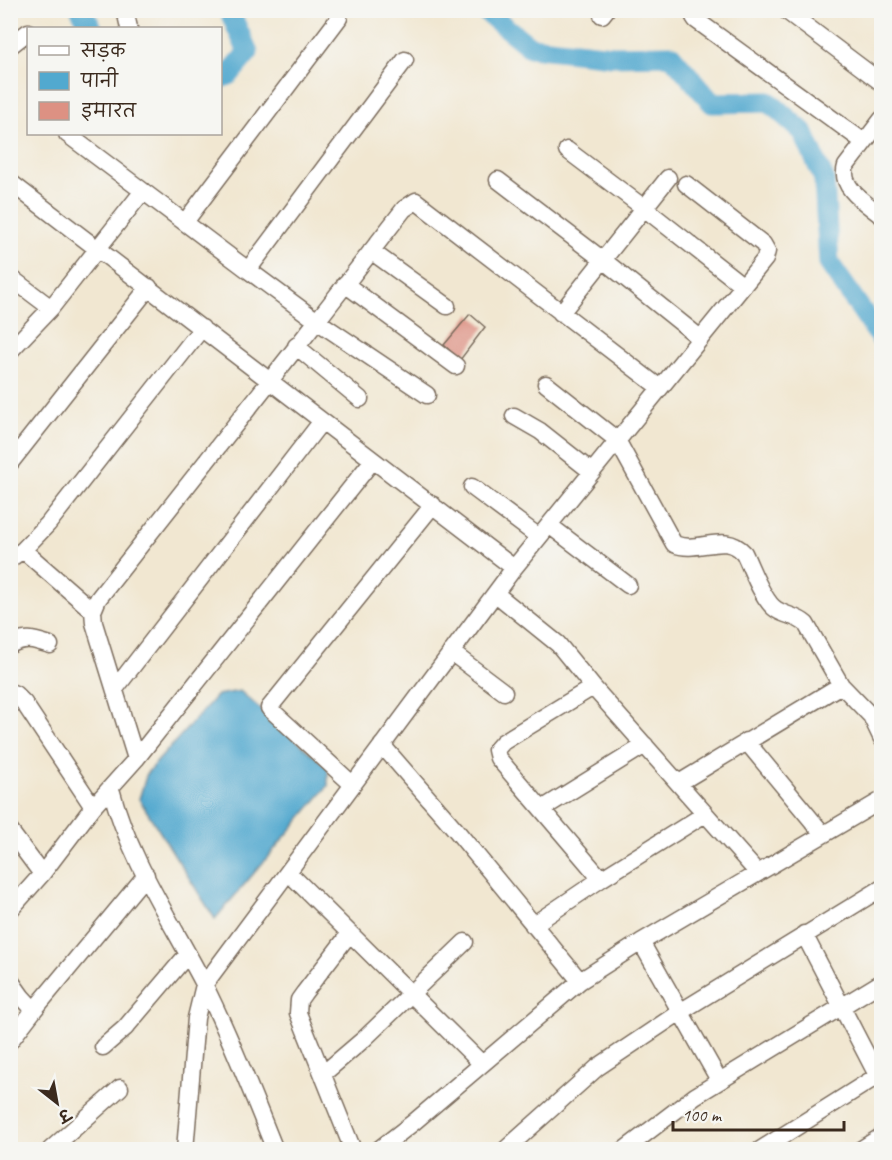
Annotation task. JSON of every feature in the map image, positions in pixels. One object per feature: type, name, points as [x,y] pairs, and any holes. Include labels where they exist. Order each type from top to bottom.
[{"type":"street","points":[[125,10],[129,27]]},
{"type":"street","points":[[695,10],[696,20],[864,142]]},
{"type":"street","points":[[785,10],[882,83]]},
{"type":"street","points":[[185,222],[339,18]]},
{"type":"street","points":[[10,46],[27,33]]},
{"type":"street","points":[[248,270],[405,60]]},
{"type":"street","points":[[882,119],[846,166],[843,174],[844,182],[858,197],[882,216]]},
{"type":"street","points":[[68,135],[317,321],[427,395]]},
{"type":"street","points":[[567,150],[742,285]]},
{"type":"street","points":[[561,313],[668,178]]},
{"type":"street","points":[[498,180],[700,338]]},
{"type":"street","points":[[10,182],[514,568]]},
{"type":"street","points":[[185,1149],[196,1018],[204,985],[514,568],[765,259],[768,251],[763,244],[686,184]]},
{"type":"street","points":[[10,351],[51,308],[143,191]]},
{"type":"street","points":[[136,759],[94,623],[93,611],[98,599],[404,209],[416,201],[660,388]]},
{"type":"street","points":[[371,251],[447,306]]},
{"type":"street","points":[[10,277],[51,308]]},
{"type":"street","points":[[345,284],[456,366]]},
{"type":"street","points":[[10,463],[149,287]]},
{"type":"street","points":[[93,611],[16,554],[48,524],[202,328]]},
{"type":"street","points":[[296,346],[360,399]]},
{"type":"street","points":[[546,384],[617,440],[674,544],[683,548],[719,543],[738,546],[744,553],[770,603],[776,610],[798,618],[806,624],[841,686],[876,713],[882,739]]},
{"type":"street","points":[[514,416],[540,431],[592,472]]},
{"type":"street","points":[[115,689],[322,421]]},
{"type":"street","points":[[10,909],[42,874],[93,807],[136,759],[374,460]]},
{"type":"street","points":[[472,487],[628,585]]},
{"type":"street","points":[[352,784],[269,708],[433,505]]},
{"type":"street","points":[[496,594],[552,638],[757,872]]},
{"type":"street","points":[[10,645],[24,639],[34,639],[50,645]]},
{"type":"street","points":[[452,652],[504,692]]},
{"type":"street","points":[[679,783],[841,686]]},
{"type":"street","points":[[593,687],[503,742],[496,750],[498,758],[601,879]]},
{"type":"street","points":[[10,692],[24,703],[93,807]]},
{"type":"street","points":[[746,741],[823,834]]},
{"type":"street","points":[[382,746],[580,981]]},
{"type":"street","points":[[542,809],[645,746]]},
{"type":"street","points":[[111,789],[123,826],[204,985],[232,1045],[275,1149]]},
{"type":"street","points":[[378,1149],[414,1122],[580,981],[757,872],[882,800]]},
{"type":"street","points":[[533,925],[705,814]]},
{"type":"street","points":[[10,831],[42,874]]},
{"type":"street","points":[[288,872],[482,1064]]},
{"type":"street","points":[[10,1041],[146,875]]},
{"type":"street","points":[[505,1149],[598,1067],[680,1012],[882,888]]},
{"type":"street","points":[[350,933],[304,993],[298,1006],[300,1019],[353,1149]]},
{"type":"street","points":[[760,1149],[879,1074],[804,934]]},
{"type":"street","points":[[323,1074],[465,942]]},
{"type":"street","points":[[641,942],[719,1080]]},
{"type":"street","points":[[103,1047],[125,1028],[187,955]]},
{"type":"street","points":[[10,980],[34,1010]]},
{"type":"street","points":[[624,1149],[694,1096],[882,982]]},
{"type":"street","points":[[50,1149],[120,1088]]},
{"type":"street","points":[[860,1149],[882,1136]]},
{"type":"water","points":[[240,691],[328,768],[328,786],[215,919],[139,799],[147,773],[217,695]]},
{"type":"building","points":[[470,314],[485,327],[460,360],[444,345]]},
{"type":"waterway","points":[[81,10],[91,27]]},
{"type":"waterway","points":[[222,77],[229,75],[248,52],[229,10]]},
{"type":"waterway","points":[[484,10],[530,47],[612,56],[671,55],[712,103],[769,102],[803,132],[824,179],[829,263],[882,340]]}]
